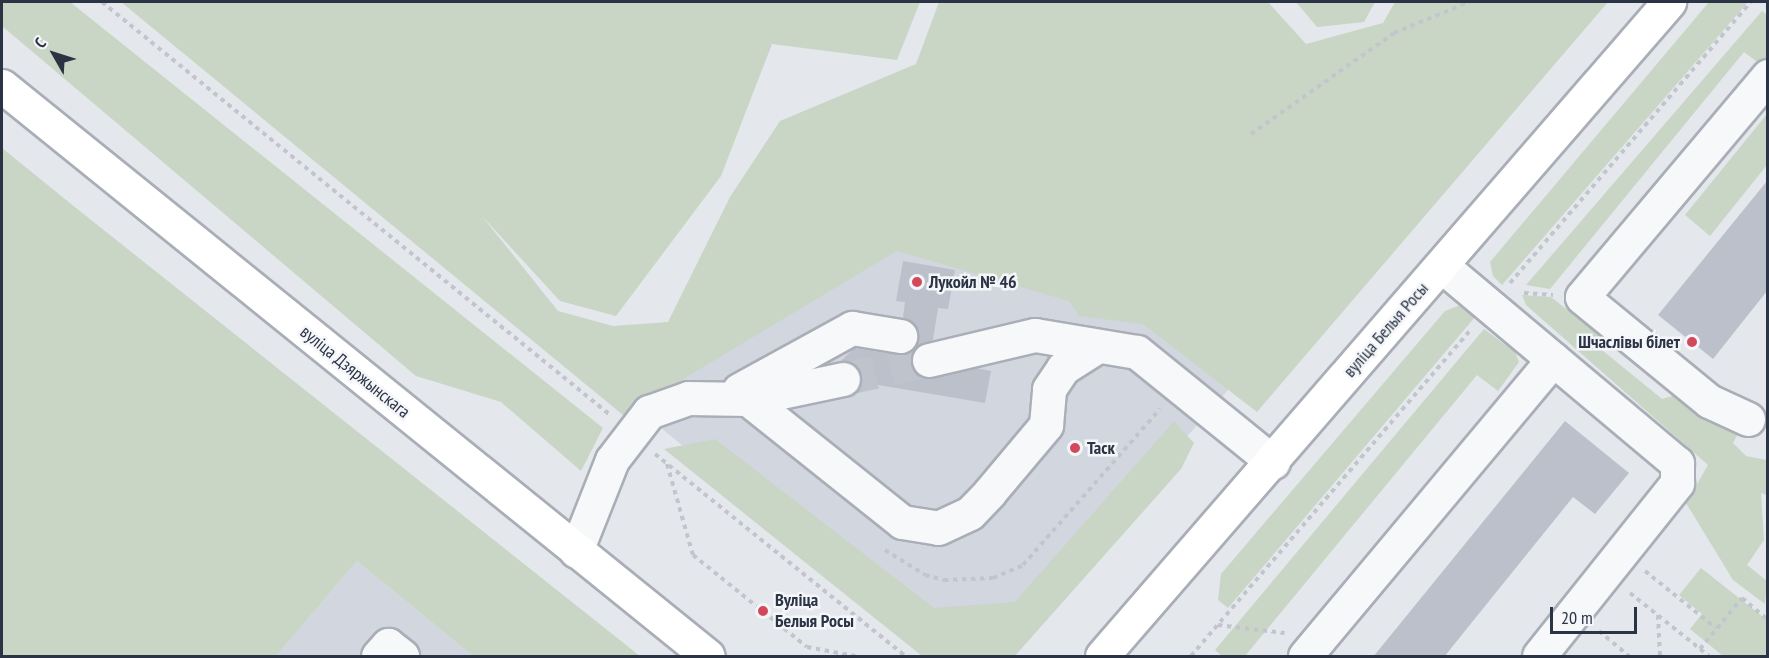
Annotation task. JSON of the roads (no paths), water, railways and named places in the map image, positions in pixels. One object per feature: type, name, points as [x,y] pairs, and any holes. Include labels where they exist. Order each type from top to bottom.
[{"type":"main road","name":"вуліца Белыя Росы","points":[[1102,657],[1442,266],[1664,3]]},
{"type":"main road","name":"вуліца Дзяржынскага","points":[[2,86],[708,657]]},
{"type":"lane","points":[[1749,419],[1709,401],[1582,297],[1767,76]]},
{"type":"lane","points":[[1442,266],[1677,463],[1677,483],[1539,657]]},
{"type":"lane","points":[[736,398],[852,328],[900,336]]},
{"type":"lane","points":[[931,351],[976,350],[1035,335],[1137,352],[1273,462]]},
{"type":"lane","points":[[736,398],[902,522],[938,528],[970,513],[989,493],[1046,424],[1049,389],[1063,368],[1098,346]]},
{"type":"lane","points":[[1313,647],[1553,359]]},
{"type":"lane","points":[[576,551],[595,495],[630,432],[649,412],[678,401],[736,398],[843,379]]},
{"type":"lane","points":[[378,657],[388,645],[402,657]]},
{"type":"tunnel","points":[[843,379],[929,360]]},
{"type":"place","name":"Лукойл № 46","points":[[917,282]]},
{"type":"place","name":"Шчаслівы білет","points":[[1692,342]]},
{"type":"place","name":"Таск","points":[[1075,448]]},
{"type":"place","name":"Вуліца Белыя Росы","points":[[763,611]]}]
